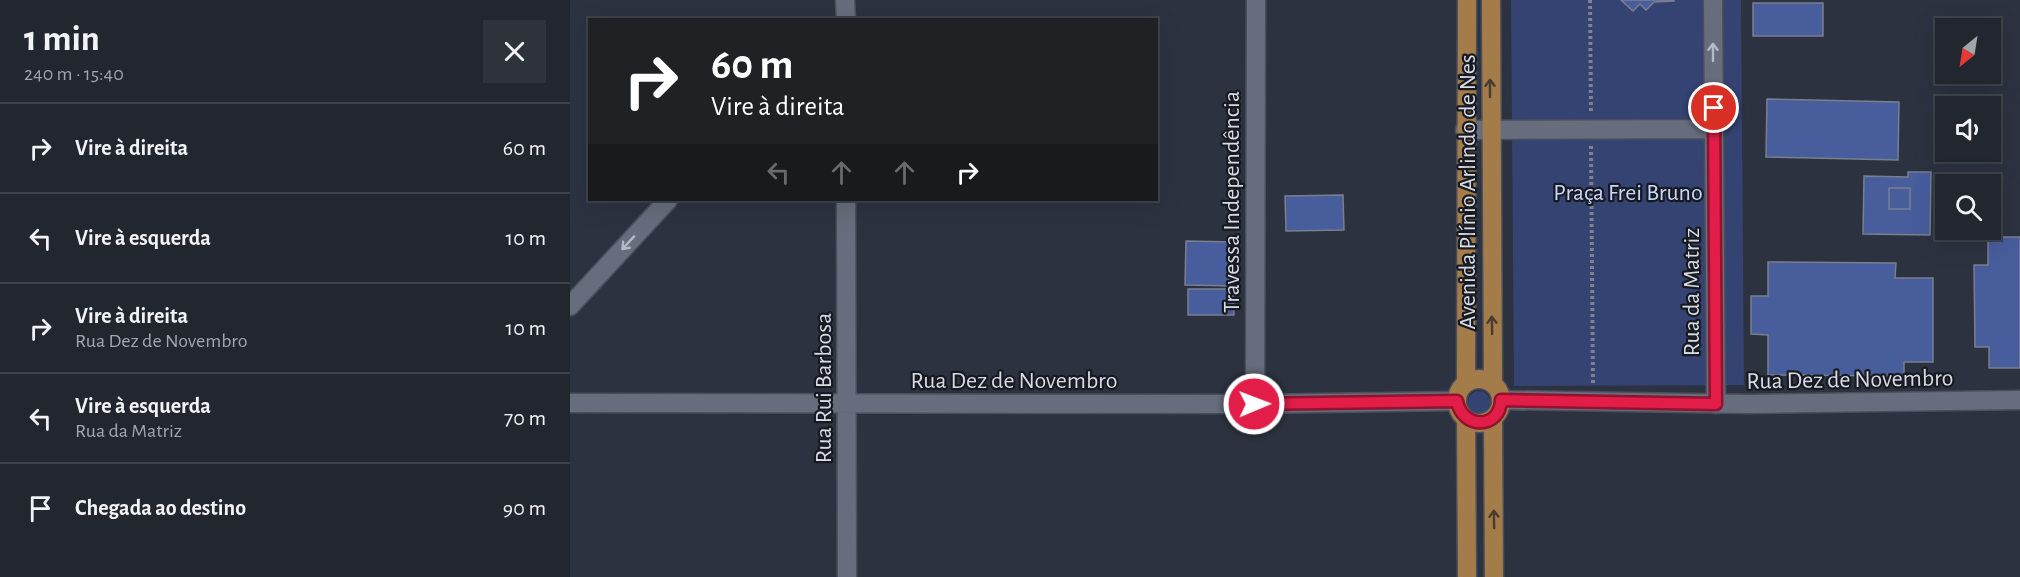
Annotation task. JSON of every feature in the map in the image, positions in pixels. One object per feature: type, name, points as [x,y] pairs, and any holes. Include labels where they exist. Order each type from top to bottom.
[{"type":"main road","name":"Avenida Plínio Arlindo de Nes","points":[[1466,383],[1467,0]]},
{"type":"main road","name":"Avenida Plínio Arlindo de Nes","points":[[1491,0],[1493,384]]},
{"type":"main road","points":[[1480,379],[1493,384],[1501,400],[1499,411],[1493,419],[1480,423],[1466,419],[1461,414],[1457,401],[1458,394],[1466,383],[1480,379]]},
{"type":"main road","points":[[1466,419],[1467,577]]},
{"type":"main road","points":[[1493,419],[1494,577]]},
{"type":"street","name":"Travessa Independência","points":[[1254,404],[1256,0]]},
{"type":"street","name":"Rua da Matriz","points":[[1713,0],[1716,404]]},
{"type":"street","points":[[1465,130],[1714,129]]},
{"type":"street","points":[[570,306],[667,201]]},
{"type":"street","name":"Rua Rui Barbosa","points":[[846,201],[847,577]]},
{"type":"street","name":"Rua Dez de Novembro","points":[[1501,400],[1593,404],[1716,404],[2020,400]]},
{"type":"street","name":"Rua Dez de Novembro","points":[[570,403],[1254,404],[1457,401]]},
{"type":"path","points":[[1590,0],[1593,404]]},
{"type":"green space","name":"Praça Frei Bruno","points":[[1511,0],[1741,0],[1744,385],[1514,386]]},
{"type":"green space","points":[[1479,391],[1487,394],[1490,402],[1487,410],[1479,413],[1471,410],[1468,402],[1471,394]]},
{"type":"building","points":[[1621,0],[1674,1],[1654,2],[1646,10],[1640,4],[1633,11]]},
{"type":"building","points":[[1753,3],[1823,3],[1823,36],[1753,36]]},
{"type":"building","points":[[1767,99],[1899,102],[1898,160],[1766,157]]},
{"type":"building","points":[[1908,172],[1931,172],[1930,235],[1863,234],[1864,176],[1908,177]],"holes":[[[1889,188],[1910,188],[1910,209],[1889,209]]]},
{"type":"building","points":[[1889,188],[1910,188],[1910,209],[1889,209]]},
{"type":"building","points":[[1343,195],[1344,230],[1286,231],[1285,196]]},
{"type":"building","points":[[2020,237],[2020,368],[1989,368],[1989,347],[1975,347],[1974,265],[1988,265],[1988,240]]},
{"type":"building","points":[[1186,241],[1235,242],[1234,286],[1185,285]]},
{"type":"building","points":[[1768,262],[1896,263],[1895,278],[1933,278],[1933,362],[1904,362],[1904,376],[1768,375],[1768,335],[1751,334],[1751,296],[1768,296]]},
{"type":"building","points":[[1188,289],[1233,289],[1234,315],[1188,315]]},
{"type":"route","points":[[1254,404],[1457,401],[1458,408],[1466,419],[1480,423],[1493,419],[1499,411],[1501,400],[1593,404],[1716,404],[1714,108]]}]
